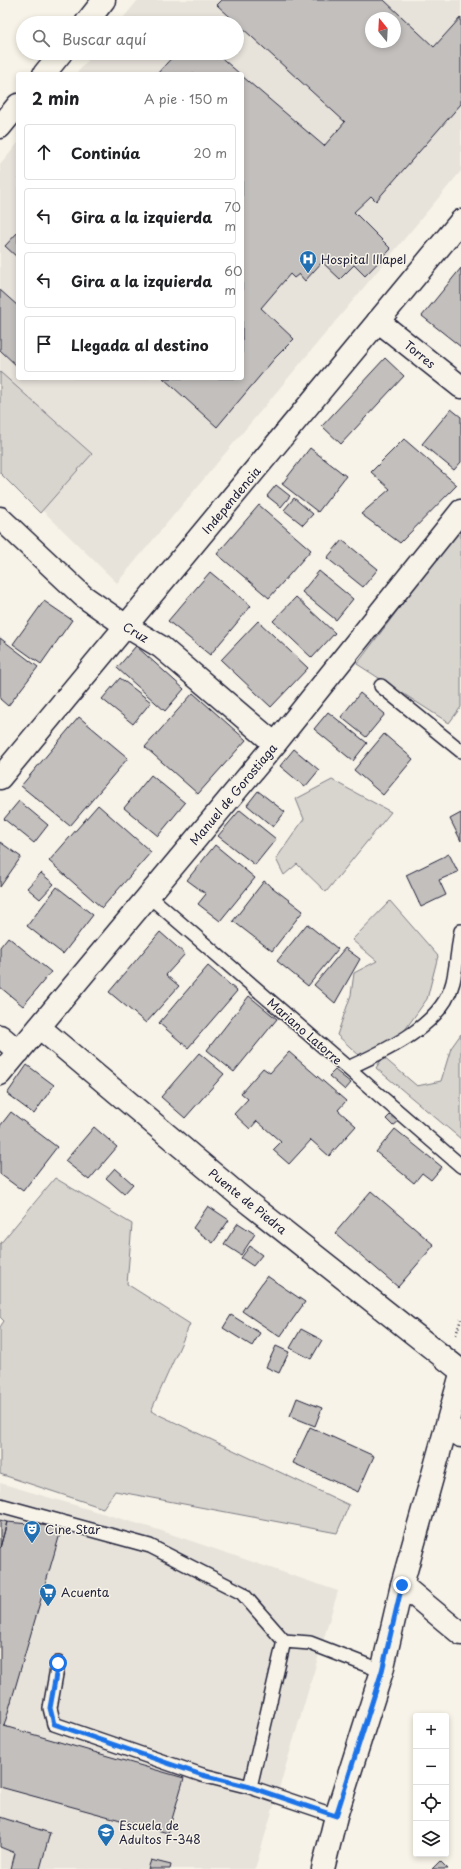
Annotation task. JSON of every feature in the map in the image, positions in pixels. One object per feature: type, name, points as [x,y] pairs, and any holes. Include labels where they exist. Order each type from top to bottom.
[{"type":"street","points":[[46,72],[55,60]]},
{"type":"street","points":[[0,127],[16,107]]},
{"type":"street","name":"Independencia","points":[[0,778],[461,221]]},
{"type":"street","name":"Torres","points":[[378,321],[461,387]]},
{"type":"street","name":"Manuel de Gorostiaga","points":[[0,1074],[275,744],[461,511]]},
{"type":"street","name":"Cruz","points":[[0,518],[83,596],[126,626],[161,647],[275,744]]},
{"type":"street","name":"Puente de Piedra","points":[[39,1027],[241,1197],[461,1372]]},
{"type":"street","points":[[0,1036],[19,1052]]},
{"type":"street","points":[[323,1869],[336,1816],[382,1671],[402,1585],[454,1431],[461,1372]]},
{"type":"street","points":[[402,1585],[461,1634]]},
{"type":"lane","points":[[381,686],[461,751]]},
{"type":"lane","name":"Mariano Latorre","points":[[149,896],[461,1166]]},
{"type":"lane","points":[[348,1068],[390,1049],[424,1025],[443,1004],[453,983],[461,931]]},
{"type":"lane","points":[[0,1505],[150,1546],[242,1593],[284,1641],[310,1644],[382,1671]]},
{"type":"lane","points":[[250,1787],[284,1641]]},
{"type":"lane","points":[[58,1663],[50,1708],[54,1724],[202,1775],[250,1787],[336,1816]]},
{"type":"shaded area","name":"Hospital Illapel","points":[[138,0],[461,0],[461,171],[117,583],[0,469],[0,165],[16,145],[16,380],[244,380],[244,72],[78,72],[88,60],[244,60],[244,16],[125,16]]},
{"type":"shaded area","points":[[0,372],[92,454],[40,513],[0,473]]},
{"type":"shaded area","points":[[461,526],[461,707],[449,723],[357,664]]},
{"type":"shaded area","points":[[332,780],[391,812],[326,892],[297,864],[284,875],[276,859],[304,819],[296,799]]},
{"type":"shaded area","points":[[390,901],[438,956],[427,999],[402,1034],[362,1058],[337,1035],[351,995],[354,973],[377,961],[352,940]]},
{"type":"shaded area","points":[[461,1034],[461,1139],[376,1068],[383,1057],[417,1086],[441,1081],[451,1048]]},
{"type":"shaded area","points":[[55,1178],[132,1224],[127,1284],[190,1324],[151,1411],[349,1505],[337,1533],[115,1491],[103,1508],[0,1474],[0,1327],[4,1321],[0,1317],[0,1244]]},
{"type":"shaded area","points":[[0,1483],[159,1530],[338,1591],[255,1869],[0,1869]]},
{"type":"building","points":[[222,0],[384,0],[397,12],[365,12],[365,48],[401,48],[401,16],[434,47],[461,17],[461,104],[376,201],[371,196],[354,212],[391,249],[365,276],[354,265],[340,279],[322,262],[305,281],[299,274],[294,278],[290,274],[261,308],[294,339],[275,358],[217,427],[165,380],[244,380],[244,78],[324,146],[345,122],[244,30],[244,16],[229,16],[217,5]]},
{"type":"building","points":[[170,60],[224,60],[238,72],[159,72]]},
{"type":"building","points":[[16,234],[16,256],[5,246]]},
{"type":"building","points":[[461,268],[461,347],[422,316]]},
{"type":"building","points":[[0,290],[16,304],[16,365],[0,350]]},
{"type":"building","points":[[385,358],[404,376],[341,444],[322,426]]},
{"type":"building","points":[[451,409],[461,417],[461,462],[454,470],[422,444]]},
{"type":"building","points":[[404,439],[457,485],[400,543],[361,514],[390,489],[371,472]]},
{"type":"building","points":[[310,448],[346,476],[318,512],[282,484]]},
{"type":"building","points":[[276,485],[290,496],[281,507],[267,496]]},
{"type":"building","points":[[294,498],[313,514],[303,525],[284,510]]},
{"type":"building","points":[[259,505],[311,550],[269,598],[217,554]]},
{"type":"building","points":[[342,540],[378,569],[363,587],[327,558]]},
{"type":"building","points":[[319,571],[353,599],[336,620],[302,592]]},
{"type":"building","points":[[210,572],[251,606],[210,655],[168,621]]},
{"type":"building","points":[[296,597],[335,633],[312,658],[273,621]]},
{"type":"building","points":[[44,601],[72,620],[41,664],[13,644]]},
{"type":"building","points":[[258,621],[308,668],[271,707],[221,660]]},
{"type":"building","points":[[0,638],[38,667],[8,706],[0,699]]},
{"type":"building","points":[[136,646],[184,689],[165,711],[117,668]]},
{"type":"building","points":[[120,678],[151,702],[133,724],[102,699]]},
{"type":"building","points":[[193,693],[246,740],[198,794],[145,747]]},
{"type":"building","points":[[360,693],[385,714],[366,737],[341,717]]},
{"type":"building","points":[[328,712],[367,743],[353,761],[314,729]]},
{"type":"building","points":[[79,717],[128,758],[70,826],[21,786]]},
{"type":"building","points":[[384,734],[413,759],[383,795],[354,770]]},
{"type":"building","points":[[294,749],[319,770],[305,787],[280,766]]},
{"type":"building","points":[[151,775],[185,803],[158,836],[124,808]]},
{"type":"building","points":[[258,791],[285,812],[273,827],[247,805]]},
{"type":"building","points":[[19,801],[48,825],[34,843],[4,819]]},
{"type":"building","points":[[98,805],[151,852],[102,908],[49,861]]},
{"type":"building","points":[[240,810],[276,839],[255,865],[218,836]]},
{"type":"building","points":[[461,813],[461,841],[450,819]]},
{"type":"building","points":[[0,842],[21,857],[0,887]]},
{"type":"building","points":[[215,845],[255,878],[220,921],[198,904],[206,894],[187,880]]},
{"type":"building","points":[[449,854],[458,872],[439,880],[446,895],[421,907],[406,875]]},
{"type":"building","points":[[41,873],[54,884],[40,899],[27,888]]},
{"type":"building","points":[[264,881],[303,911],[272,951],[233,921]]},
{"type":"building","points":[[57,887],[93,915],[63,954],[27,926]]},
{"type":"building","points":[[307,924],[338,949],[308,986],[277,961]]},
{"type":"building","points":[[160,932],[185,954],[166,975],[179,986],[146,1023],[109,992]]},
{"type":"building","points":[[8,937],[51,972],[23,1006],[0,987],[0,947]]},
{"type":"building","points":[[345,948],[360,959],[335,1003],[314,985]]},
{"type":"building","points":[[208,966],[237,991],[188,1048],[159,1023]]},
{"type":"building","points":[[249,996],[277,1019],[234,1072],[207,1050]]},
{"type":"building","points":[[289,1052],[346,1101],[338,1110],[356,1126],[329,1156],[311,1140],[289,1164],[273,1150],[281,1142],[257,1121],[250,1129],[234,1114],[248,1099],[241,1093],[263,1068],[270,1073]]},
{"type":"building","points":[[199,1053],[224,1074],[185,1118],[161,1097]]},
{"type":"building","points":[[27,1065],[54,1085],[34,1114],[7,1094]]},
{"type":"building","points":[[335,1070],[351,1083],[345,1090],[329,1076]]},
{"type":"building","points":[[11,1112],[57,1147],[23,1191],[0,1174],[0,1126]]},
{"type":"building","points":[[392,1113],[399,1121],[393,1126],[386,1119]]},
{"type":"building","points":[[94,1127],[117,1147],[89,1180],[65,1161]]},
{"type":"building","points":[[395,1129],[442,1167],[431,1180],[422,1173],[414,1183],[376,1152]]},
{"type":"building","points":[[115,1168],[133,1184],[124,1194],[106,1178]]},
{"type":"building","points":[[371,1191],[434,1245],[398,1287],[335,1233]]},
{"type":"building","points":[[208,1206],[229,1220],[213,1243],[193,1228]]},
{"type":"building","points":[[238,1223],[255,1234],[241,1255],[224,1244]]},
{"type":"building","points":[[250,1246],[262,1255],[253,1266],[241,1258]]},
{"type":"building","points":[[267,1276],[305,1302],[280,1337],[242,1311]]},
{"type":"building","points":[[231,1315],[260,1333],[252,1346],[223,1328]]},
{"type":"building","points":[[301,1329],[322,1340],[311,1359],[290,1348]]},
{"type":"building","points":[[276,1346],[289,1352],[279,1373],[266,1367]]},
{"type":"building","points":[[297,1398],[322,1408],[315,1426],[290,1416]]},
{"type":"building","points":[[310,1427],[374,1456],[358,1492],[293,1463]]},
{"type":"building","points":[[0,1520],[7,1522],[0,1548]]},
{"type":"building","points":[[7,1522],[62,1527],[4,1726],[184,1778],[168,1833],[0,1787],[0,1548]]},
{"type":"building","points":[[0,1817],[50,1833],[40,1869],[11,1869],[15,1853],[0,1847]]},
{"type":"building","points":[[151,1860],[171,1865],[170,1869],[148,1869]]},
{"type":"building","points":[[440,1861],[448,1869],[432,1869]]},
{"type":"place","name":"Hospital Illapel","points":[[308,274]]},
{"type":"place","name":"Cine Star","points":[[32,1544]]},
{"type":"place","name":"Acuenta","points":[[48,1607]]},
{"type":"place","name":"Escuela de Adultos F-348","points":[[106,1847]]},
{"type":"route","points":[[58,1663],[50,1708],[51,1717],[54,1724],[202,1775],[250,1787],[336,1816],[382,1671],[402,1585]]}]
